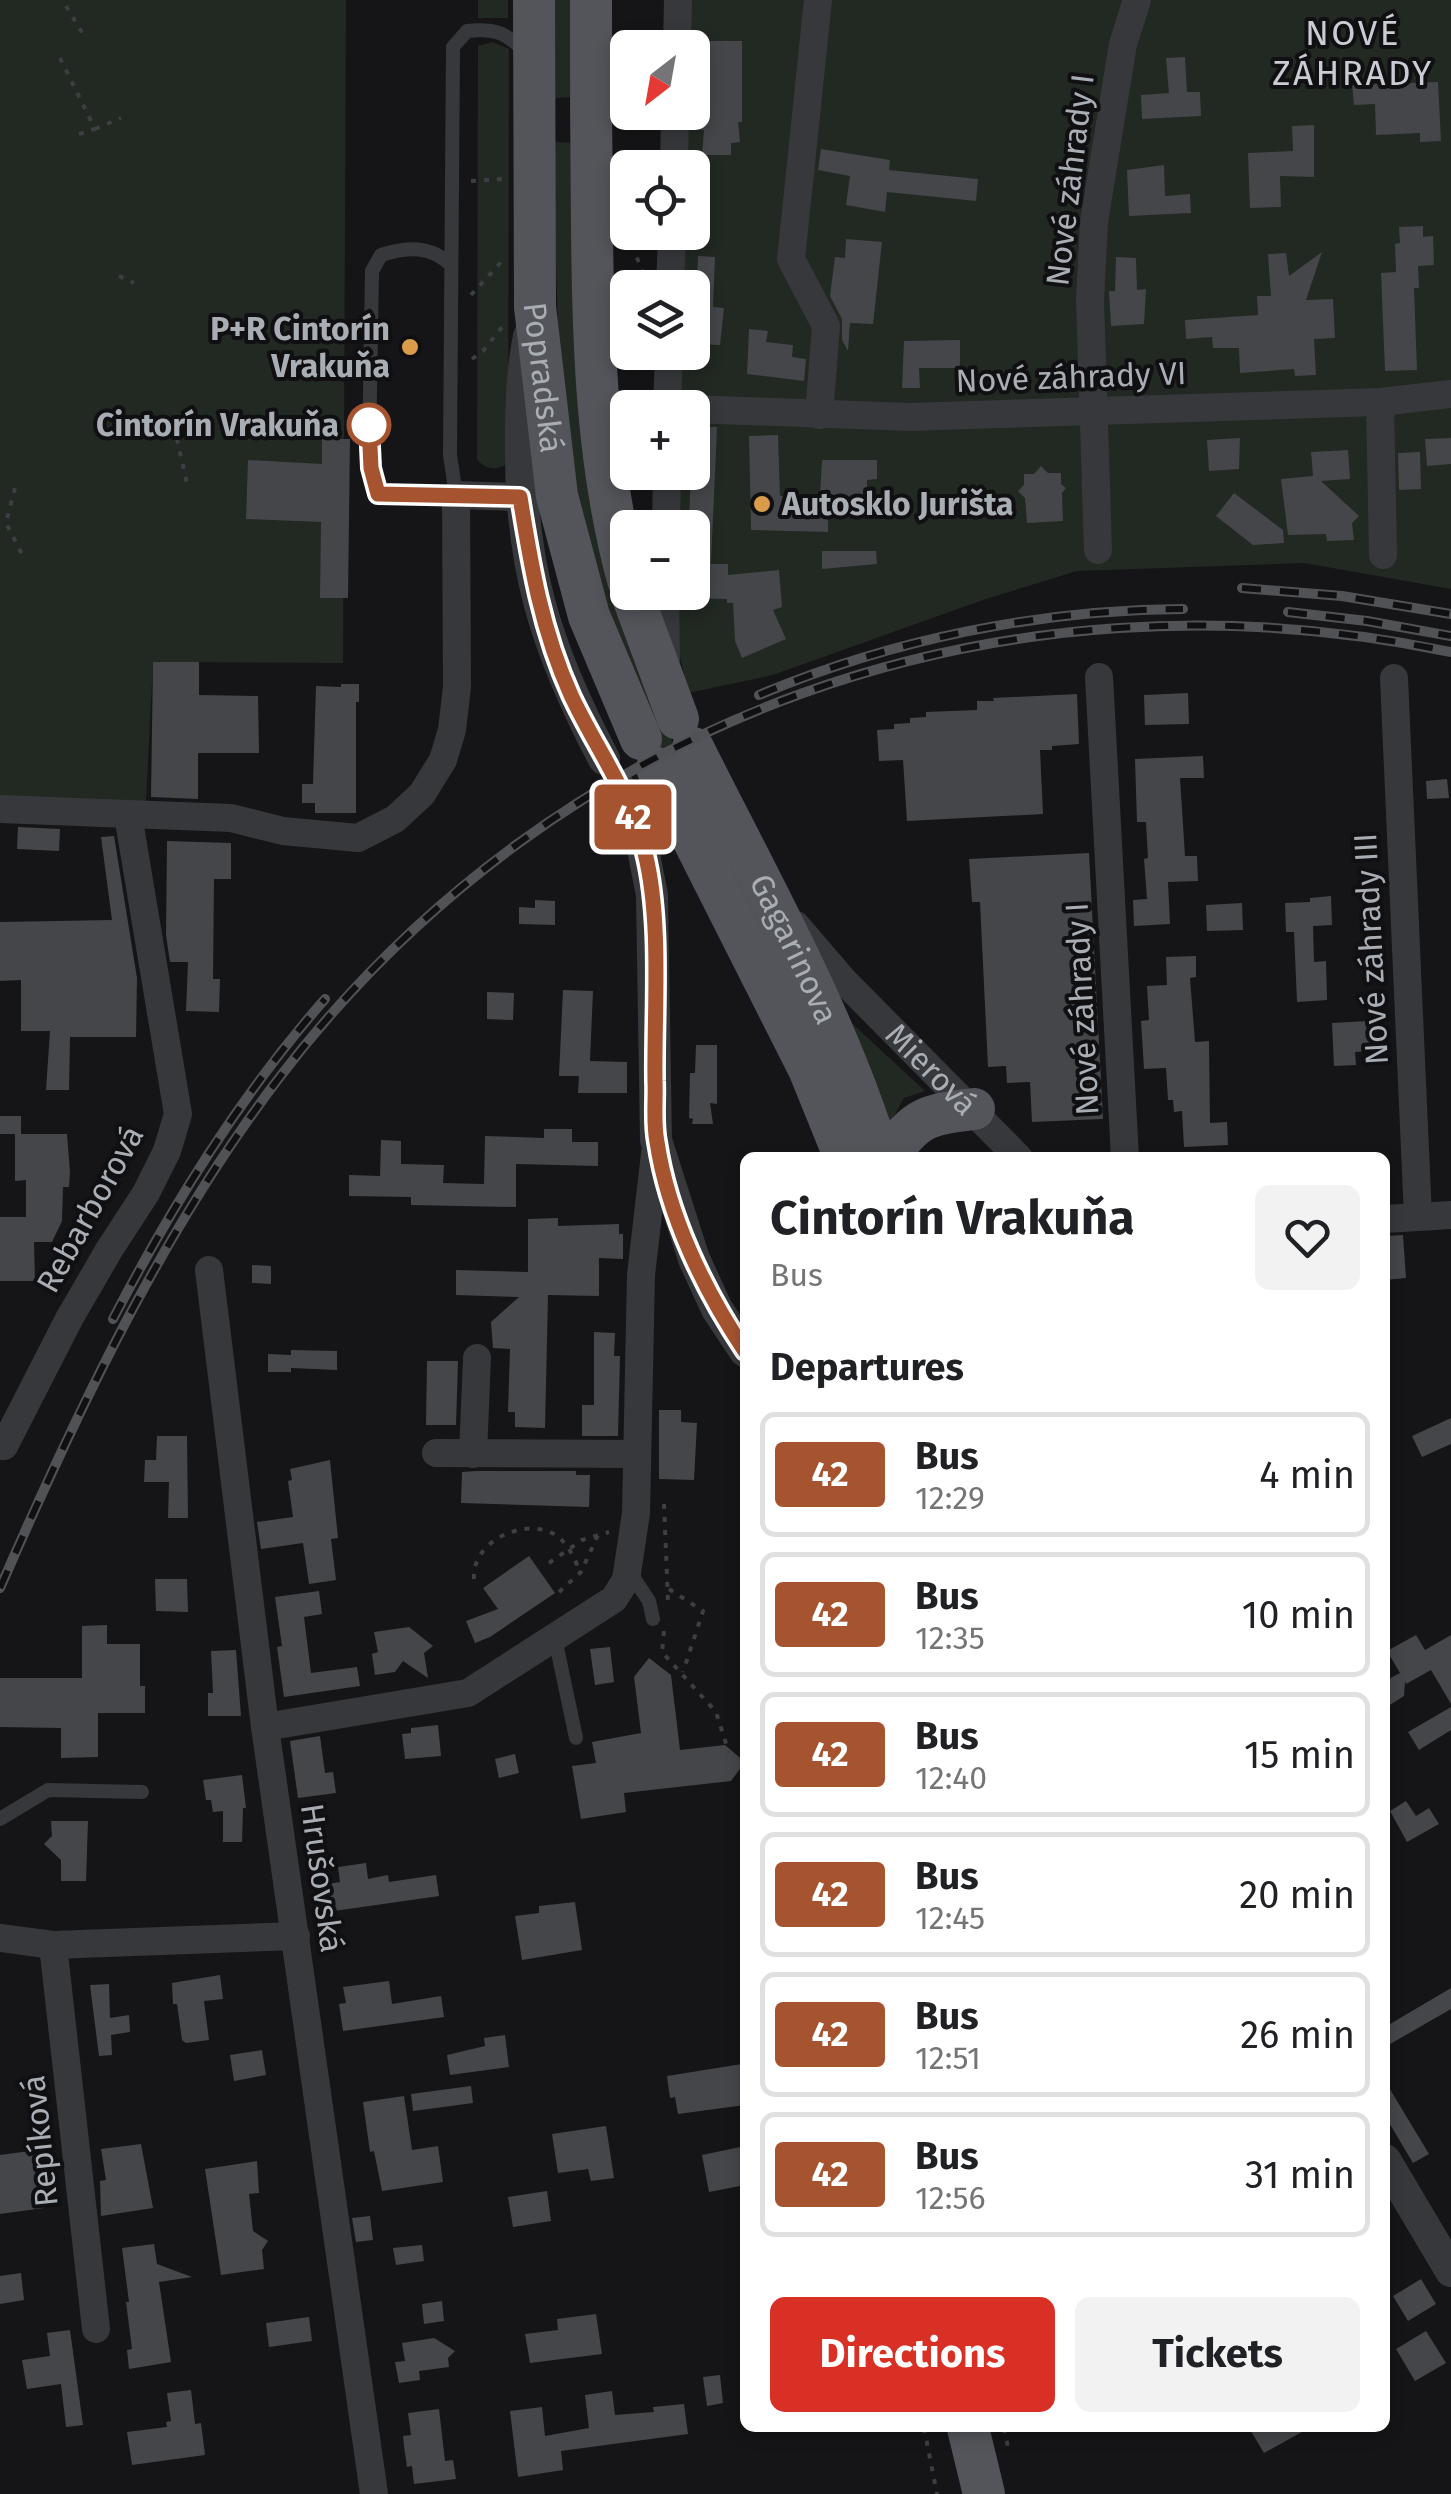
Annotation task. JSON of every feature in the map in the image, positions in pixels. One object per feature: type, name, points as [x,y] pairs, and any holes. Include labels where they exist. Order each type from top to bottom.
[{"type":"main road","name":"Popradská","points":[[534,0],[523,315],[557,496],[588,616],[667,733]]},
{"type":"main road","name":"Popradská","points":[[592,0],[609,90],[596,378],[611,510]]},
{"type":"main road","points":[[636,610],[667,733]]},
{"type":"main road","name":"Gagarinova","points":[[667,733],[766,889],[843,1052],[881,1152]]},
{"type":"main road","name":"Gagarinova","points":[[667,733],[843,1152]]},
{"type":"main road","points":[[888,1152],[909,1126],[938,1114],[974,1109]]},
{"type":"main road","points":[[944,2432],[957,2494]]},
{"type":"main road","points":[[969,2432],[984,2494]]},
{"type":"street","points":[[677,30],[678,0]]},
{"type":"street","points":[[818,0],[790,259],[826,326],[820,415]]},
{"type":"street","name":"Nové záhrady I","points":[[1098,550],[1090,300],[1094,222],[1123,44],[1137,0]]},
{"type":"street","points":[[265,1727],[468,1693],[614,1599],[628,1570],[636,1512],[641,1275],[656,1140],[652,895],[639,829],[572,697],[542,622],[520,497],[523,315]]},
{"type":"street","name":"Nové záhrady VI","points":[[710,410],[910,418],[1380,402],[1451,394]]},
{"type":"street","points":[[1380,402],[1383,554]]},
{"type":"street","points":[[0,809],[230,818],[284,830],[358,838],[395,819],[422,794],[443,760],[454,716],[456,496],[520,497]]},
{"type":"street","points":[[665,610],[667,733]]},
{"type":"street","name":"Nové záhrady I","points":[[1099,676],[1125,1152]]},
{"type":"street","name":"Nové záhrady III","points":[[1394,678],[1418,1216]]},
{"type":"street","name":"Rebarborová","points":[[4,1446],[69,1318],[146,1193],[167,1151],[178,1114],[128,815]]},
{"type":"street","name":"Mierová","points":[[766,889],[844,981],[1013,1152]]},
{"type":"street","points":[[656,1140],[694,1259],[717,1309],[740,1344]]},
{"type":"street","points":[[1390,1219],[1451,1215]]},
{"type":"street","name":"Hrušovská","points":[[209,1270],[265,1727],[374,2494]]},
{"type":"street","points":[[473,1454],[477,1358]]},
{"type":"street","points":[[436,1453],[636,1454]]},
{"type":"street","points":[[0,1938],[53,1945],[296,1936]]},
{"type":"street","name":"Repíková","points":[[53,1945],[96,2330]]},
{"type":"street","points":[[1390,2168],[1451,2270]]},
{"type":"lane","points":[[451,265],[440,254],[410,248],[381,255],[372,271],[370,454],[378,494],[456,496],[450,455],[451,265],[452,47],[467,31],[492,28],[505,32],[533,58]]},
{"type":"lane","points":[[628,1570],[660,1620]]},
{"type":"lane","points":[[554,1638],[576,1738]]},
{"type":"lane","points":[[0,1819],[48,1790],[142,1792]]},
{"type":"path","points":[[66,6],[82,34]]},
{"type":"path","points":[[60,58],[95,129]]},
{"type":"path","points":[[73,136],[121,118]]},
{"type":"path","points":[[472,181],[512,179]]},
{"type":"path","points":[[472,294],[503,260]]},
{"type":"path","points":[[118,276],[134,284]]},
{"type":"path","points":[[472,358],[483,351],[504,324],[523,315]]},
{"type":"path","points":[[174,426],[188,488]]},
{"type":"path","points":[[15,488],[6,523],[24,558]]},
{"type":"path","points":[[664,1504],[668,1604]]},
{"type":"path","points":[[474,1579],[473,1567],[483,1549],[518,1531],[553,1533],[580,1573]]},
{"type":"path","points":[[549,1563],[582,1540],[616,1532]]},
{"type":"path","points":[[558,1592],[580,1573],[598,1534]]},
{"type":"path","points":[[670,1588],[703,1611],[682,1675]]},
{"type":"path","points":[[660,1620],[662,1652],[716,1712],[729,1753]]},
{"type":"path","points":[[925,2432],[938,2494]]},
{"type":"shaded area","name":"Cintorín Vrakuňa","points":[[0,0],[346,0],[343,663],[153,662],[146,802],[0,797]]},
{"type":"shaded area","points":[[478,0],[508,0],[508,18],[478,18]]},
{"type":"shaded area","points":[[554,0],[574,0],[574,97],[555,98]]},
{"type":"shaded area","points":[[685,0],[1451,0],[1451,589],[1304,563],[1077,571],[773,675],[688,693],[673,626],[673,610],[710,610],[710,510],[675,510],[676,490],[710,490],[710,390],[677,390],[678,370],[710,370],[710,270],[679,270],[679,250],[710,250],[710,150],[681,150],[682,130],[710,130],[710,30],[684,30]]},
{"type":"shaded area","points":[[493,42],[509,49],[508,463],[495,468],[477,459],[478,46]]},
{"type":"shaded area","points":[[552,142],[579,143],[610,395],[610,490],[622,490],[624,510],[610,510],[610,610],[636,610],[645,680],[671,739],[740,870],[715,860],[628,678],[598,590],[561,418]]},
{"type":"shaded area","points":[[841,1013],[925,1091],[904,1098],[889,1125]]},
{"type":"building","points":[[710,41],[742,41],[740,142],[731,143],[731,155],[710,155],[710,150],[702,150],[704,130],[710,130]]},
{"type":"building","points":[[1185,57],[1187,92],[1200,92],[1201,116],[1142,119],[1141,95],[1169,93],[1166,58]]},
{"type":"building","points":[[1438,82],[1441,141],[1420,142],[1420,133],[1376,135],[1375,104],[1354,105],[1352,85]]},
{"type":"building","points":[[1314,125],[1314,177],[1280,176],[1281,207],[1250,208],[1248,153],[1293,151],[1292,126]]},
{"type":"building","points":[[821,149],[890,160],[889,170],[978,179],[976,201],[887,192],[885,212],[846,205],[850,176],[818,170]]},
{"type":"building","points":[[1164,165],[1165,196],[1190,194],[1191,213],[1129,216],[1127,170]]},
{"type":"building","points":[[1423,226],[1423,237],[1433,236],[1434,265],[1418,266],[1419,288],[1414,288],[1417,370],[1385,371],[1381,273],[1396,272],[1399,227]]},
{"type":"building","points":[[846,239],[882,242],[873,324],[850,323],[848,351],[842,340],[842,319],[830,296],[835,257],[845,258]]},
{"type":"building","points":[[1322,252],[1306,300],[1333,299],[1335,338],[1314,339],[1316,375],[1295,376],[1294,369],[1240,373],[1239,348],[1213,348],[1212,337],[1186,339],[1185,320],[1258,315],[1257,296],[1271,296],[1268,254],[1286,253],[1289,276]]},
{"type":"building","points":[[698,256],[715,257],[713,307],[724,308],[720,345],[710,345],[710,270],[698,270]]},
{"type":"building","points":[[1116,257],[1136,258],[1137,290],[1146,289],[1144,324],[1111,326],[1109,291],[1115,291]]},
{"type":"building","points":[[749,329],[768,331],[766,342],[793,345],[792,357],[806,359],[804,381],[747,374]]},
{"type":"building","points":[[960,340],[960,368],[919,368],[920,388],[902,388],[904,341]]},
{"type":"building","points":[[710,427],[717,427],[711,564],[728,564],[728,575],[779,570],[782,607],[773,610],[786,639],[742,658],[735,641],[733,603],[710,599],[710,510],[690,510],[690,490],[710,490]]},
{"type":"building","points":[[778,435],[780,496],[820,495],[822,460],[877,460],[877,479],[867,480],[867,508],[828,508],[828,532],[751,530],[749,436]]},
{"type":"building","points":[[1240,438],[1239,469],[1209,471],[1207,440]]},
{"type":"building","points":[[1451,438],[1451,464],[1427,466],[1425,439]]},
{"type":"building","points":[[322,439],[350,439],[348,598],[320,598],[321,522],[246,519],[248,460],[322,464]]},
{"type":"building","points":[[1348,450],[1350,479],[1321,481],[1359,516],[1352,523],[1354,540],[1327,541],[1326,534],[1288,535],[1281,479],[1313,476],[1311,452]]},
{"type":"building","points":[[1420,452],[1421,489],[1399,490],[1398,453]]},
{"type":"building","points":[[1041,466],[1048,473],[1061,473],[1061,484],[1066,488],[1062,493],[1063,521],[1027,523],[1025,498],[1018,491],[1024,485],[1024,474],[1034,474]]},
{"type":"building","points":[[1234,493],[1283,530],[1284,543],[1253,545],[1216,516]]},
{"type":"building","points":[[822,551],[876,551],[877,564],[822,569]]},
{"type":"building","points":[[153,662],[199,662],[199,695],[258,696],[259,753],[198,753],[198,799],[151,797]]},
{"type":"building","points":[[359,684],[356,813],[315,813],[315,803],[302,803],[302,784],[313,784],[316,686]]},
{"type":"building","points":[[1188,693],[1189,724],[1145,725],[1144,695]]},
{"type":"building","points":[[1077,694],[1079,744],[1040,750],[1043,814],[907,821],[903,760],[879,761],[877,730],[894,729],[894,724],[910,723],[910,718],[926,717],[926,712],[977,710],[977,701],[994,701],[993,698]]},
{"type":"building","points":[[1203,756],[1204,778],[1180,778],[1185,856],[1197,856],[1198,881],[1168,882],[1170,924],[1134,926],[1133,900],[1147,899],[1144,859],[1148,858],[1146,822],[1137,822],[1135,759]]},
{"type":"building","points":[[1447,779],[1449,798],[1427,799],[1426,781]]},
{"type":"building","points":[[18,827],[60,829],[59,851],[17,849]]},
{"type":"building","points":[[114,836],[137,978],[136,1037],[70,1037],[69,1090],[46,1090],[50,1031],[21,1031],[21,980],[0,981],[0,922],[112,920],[101,837]]},
{"type":"building","points":[[167,841],[231,843],[231,879],[214,879],[213,979],[220,979],[219,1012],[186,1011],[188,962],[170,962],[166,935]]},
{"type":"building","points":[[1089,853],[1103,1119],[1032,1122],[1030,1082],[1007,1083],[1006,1066],[988,1067],[980,902],[972,902],[969,859]]},
{"type":"building","points":[[1331,896],[1332,925],[1313,926],[1314,962],[1326,961],[1327,1000],[1297,1002],[1294,932],[1286,932],[1285,903]]},
{"type":"building","points":[[535,900],[555,901],[555,925],[519,924],[519,907],[535,908]]},
{"type":"building","points":[[1242,903],[1243,930],[1207,931],[1206,905]]},
{"type":"building","points":[[1196,956],[1196,977],[1190,978],[1195,1042],[1209,1041],[1210,1123],[1227,1122],[1228,1145],[1184,1147],[1182,1111],[1174,1112],[1173,1100],[1168,1100],[1166,1068],[1144,1069],[1141,1021],[1149,1020],[1147,986],[1167,985],[1166,957]]},
{"type":"building","points":[[563,990],[593,991],[590,1061],[627,1062],[627,1093],[578,1093],[579,1076],[559,1076]]},
{"type":"building","points":[[487,992],[514,993],[513,1020],[487,1019]]},
{"type":"building","points":[[1368,1021],[1370,1051],[1355,1052],[1356,1065],[1334,1066],[1332,1023]]},
{"type":"building","points":[[696,1045],[717,1045],[717,1104],[710,1103],[713,1124],[692,1124],[693,1119],[689,1118],[690,1073],[695,1073]]},
{"type":"building","points":[[0,1116],[21,1116],[21,1134],[67,1134],[70,1172],[69,1187],[63,1187],[62,1221],[52,1242],[34,1242],[35,1281],[0,1281],[0,1217],[26,1217],[26,1180],[15,1181],[15,1134],[0,1134]]},
{"type":"building","points":[[544,1129],[572,1129],[572,1142],[598,1142],[598,1166],[516,1164],[516,1207],[411,1205],[411,1197],[349,1196],[349,1175],[380,1176],[381,1140],[401,1141],[401,1164],[444,1165],[443,1183],[484,1184],[485,1136],[544,1138]]},
{"type":"building","points":[[558,1218],[558,1226],[619,1224],[623,1259],[599,1258],[599,1296],[548,1295],[545,1428],[515,1427],[515,1412],[508,1412],[510,1349],[493,1348],[491,1322],[519,1297],[456,1295],[456,1270],[528,1272],[528,1219]]},
{"type":"building","points":[[1403,1235],[1406,1278],[1390,1280],[1390,1236]]},
{"type":"building","points":[[252,1265],[271,1266],[271,1284],[252,1283]]},
{"type":"building","points":[[594,1332],[615,1333],[614,1356],[620,1356],[618,1436],[582,1436],[582,1405],[594,1405]]},
{"type":"building","points":[[291,1350],[337,1351],[337,1370],[291,1368],[291,1372],[268,1372],[268,1354],[291,1355]]},
{"type":"building","points":[[427,1361],[458,1361],[456,1425],[426,1425]]},
{"type":"building","points":[[659,1410],[681,1410],[681,1422],[697,1423],[694,1480],[659,1479]]},
{"type":"building","points":[[1451,1418],[1451,1444],[1422,1457],[1412,1436]]},
{"type":"building","points":[[157,1436],[187,1436],[188,1518],[168,1518],[169,1482],[144,1482],[145,1460],[156,1460]]},
{"type":"building","points":[[330,1460],[338,1538],[331,1539],[336,1580],[309,1584],[303,1543],[261,1549],[257,1522],[293,1517],[290,1469]]},
{"type":"building","points":[[576,1471],[576,1475],[590,1475],[589,1507],[461,1503],[462,1472]]},
{"type":"building","points":[[529,1556],[555,1593],[475,1643],[466,1621],[498,1609],[483,1588]]},
{"type":"building","points":[[155,1579],[187,1579],[188,1612],[156,1611]]},
{"type":"building","points":[[319,1591],[322,1614],[304,1617],[311,1673],[357,1667],[360,1686],[284,1697],[275,1597]]},
{"type":"building","points":[[107,1625],[107,1644],[140,1644],[140,1686],[145,1686],[145,1713],[98,1713],[98,1757],[61,1758],[61,1728],[0,1727],[0,1678],[82,1678],[82,1626]]},
{"type":"building","points":[[409,1627],[433,1646],[424,1653],[428,1678],[403,1661],[395,1672],[375,1675],[372,1654],[378,1652],[374,1632]]},
{"type":"building","points":[[1416,1635],[1425,1650],[1451,1635],[1451,1704],[1431,1670],[1406,1684],[1405,1681],[1404,1696],[1390,1705],[1390,1678],[1400,1673],[1390,1649]]},
{"type":"building","points":[[610,1647],[614,1682],[595,1685],[590,1649]]},
{"type":"building","points":[[236,1650],[241,1716],[208,1716],[208,1693],[213,1693],[211,1651]]},
{"type":"building","points":[[649,1658],[671,1675],[680,1750],[725,1745],[740,1758],[740,1769],[731,1781],[624,1793],[626,1812],[581,1819],[572,1766],[596,1763],[592,1742],[641,1733],[634,1677]]},
{"type":"building","points":[[1451,1707],[1451,1730],[1419,1750],[1408,1732]]},
{"type":"building","points":[[438,1725],[441,1756],[405,1759],[402,1734],[411,1733],[411,1728]]},
{"type":"building","points":[[320,1736],[325,1773],[333,1772],[336,1793],[298,1798],[290,1741]]},
{"type":"building","points":[[515,1754],[519,1773],[499,1778],[495,1759]]},
{"type":"building","points":[[242,1775],[246,1808],[242,1842],[223,1842],[223,1811],[213,1812],[211,1800],[206,1800],[203,1780]]},
{"type":"building","points":[[1406,1801],[1416,1816],[1429,1808],[1439,1824],[1407,1842],[1390,1811]]},
{"type":"building","points":[[51,1821],[88,1821],[86,1881],[61,1881],[61,1860],[44,1844],[52,1836]]},
{"type":"building","points":[[366,1863],[368,1879],[388,1875],[389,1882],[436,1875],[439,1896],[327,1912],[323,1885],[340,1882],[338,1867]]},
{"type":"building","points":[[575,1902],[582,1950],[522,1960],[515,1916],[539,1913],[539,1906]]},
{"type":"building","points":[[220,1975],[223,1999],[204,2001],[209,2040],[186,2043],[182,2040],[177,2004],[173,2004],[172,1983]]},
{"type":"building","points":[[389,1981],[392,2004],[441,1996],[444,2017],[343,2031],[339,2004],[346,2003],[343,1987]]},
{"type":"building","points":[[109,1984],[110,2018],[129,2015],[130,2032],[111,2035],[112,2055],[99,2056],[90,1985]]},
{"type":"building","points":[[1451,1988],[1451,2009],[1390,2044],[1390,2024]]},
{"type":"building","points":[[505,2035],[509,2067],[450,2075],[447,2055],[485,2046],[484,2038]]},
{"type":"building","points":[[262,2050],[266,2075],[234,2081],[230,2055]]},
{"type":"building","points":[[740,2064],[740,2106],[678,2114],[675,2097],[670,2098],[667,2076]]},
{"type":"building","points":[[471,2086],[473,2103],[413,2111],[411,2094]]},
{"type":"building","points":[[1390,2089],[1429,2154],[1413,2163],[1390,2124]]},
{"type":"building","points":[[404,2096],[412,2150],[438,2146],[443,2182],[382,2191],[374,2151],[370,2152],[363,2102]]},
{"type":"building","points":[[606,2126],[614,2178],[591,2181],[588,2169],[558,2173],[552,2134]]},
{"type":"building","points":[[141,2144],[153,2208],[101,2216],[100,2181],[106,2180],[101,2149]]},
{"type":"building","points":[[740,2147],[740,2186],[709,2192],[702,2155]]},
{"type":"building","points":[[51,2151],[53,2167],[40,2173],[44,2208],[0,2214],[0,2155]]},
{"type":"building","points":[[257,2161],[259,2193],[249,2194],[253,2231],[268,2241],[262,2250],[264,2269],[221,2275],[205,2169]]},
{"type":"building","points":[[547,2191],[551,2221],[513,2227],[508,2197]]},
{"type":"building","points":[[370,2216],[373,2240],[356,2242],[352,2218]]},
{"type":"building","points":[[154,2244],[157,2264],[192,2277],[159,2282],[171,2362],[129,2369],[127,2350],[132,2349],[122,2248]]},
{"type":"building","points":[[422,2245],[424,2261],[396,2265],[393,2248]]},
{"type":"building","points":[[21,2273],[24,2300],[0,2304],[0,2276]]},
{"type":"building","points":[[1421,2279],[1436,2304],[1408,2321],[1393,2296]]},
{"type":"building","points":[[442,2301],[444,2321],[424,2324],[422,2304]]},
{"type":"building","points":[[596,2314],[602,2354],[530,2363],[525,2334],[558,2330],[557,2319]]},
{"type":"building","points":[[309,2317],[312,2341],[269,2347],[266,2323]]},
{"type":"building","points":[[70,2330],[83,2425],[66,2427],[61,2384],[27,2389],[22,2360],[50,2356],[47,2333]]},
{"type":"building","points":[[1426,2331],[1446,2363],[1415,2381],[1396,2349]]},
{"type":"building","points":[[434,2338],[455,2351],[448,2358],[449,2367],[419,2371],[420,2380],[399,2383],[395,2362],[405,2361],[402,2343]]},
{"type":"building","points":[[720,2375],[723,2403],[707,2406],[703,2377]]},
{"type":"building","points":[[191,2390],[195,2424],[201,2423],[205,2455],[132,2465],[127,2432],[167,2427],[166,2422],[171,2421],[167,2393]]},
{"type":"building","points":[[612,2391],[615,2415],[654,2412],[653,2407],[684,2404],[688,2434],[561,2451],[563,2470],[518,2477],[510,2411],[542,2407],[545,2436],[589,2428],[585,2395]]},
{"type":"building","points":[[439,2409],[445,2461],[453,2460],[456,2479],[414,2484],[412,2466],[407,2467],[403,2436],[411,2435],[408,2413]]},
{"type":"building","points":[[1251,2432],[1302,2432],[1264,2453]]},
{"type":"railway","points":[[1242,588],[1342,596],[1451,614]]},
{"type":"railway","points":[[759,695],[861,658],[967,631],[1074,615],[1183,609]]},
{"type":"railway","points":[[1288,612],[1451,636]]},
{"type":"railway","points":[[0,1588],[124,1324],[197,1197],[237,1137],[279,1078],[391,951],[517,844],[655,758],[802,693],[958,650],[1119,628],[1284,629],[1451,652]]},
{"type":"railway","points":[[113,1319],[210,1152],[264,1074],[325,999]]},
{"type":"bus line","name":"42","points":[[369,425],[371,468],[378,494],[520,497],[538,606],[552,648],[572,697],[639,829],[646,854],[652,895],[656,1140],[694,1259],[740,1344]]},
{"type":"place","name":"P+R Cintorín Vrakuňa","points":[[410,347]]},
{"type":"place","name":"Cintorín Vrakuňa","points":[[369,425]]},
{"type":"place","name":"Autosklo Jurišta","points":[[762,504]]},
{"type":"district","name":"NOVÉ ZÁHRADY","points":[[1353,53]]}]
